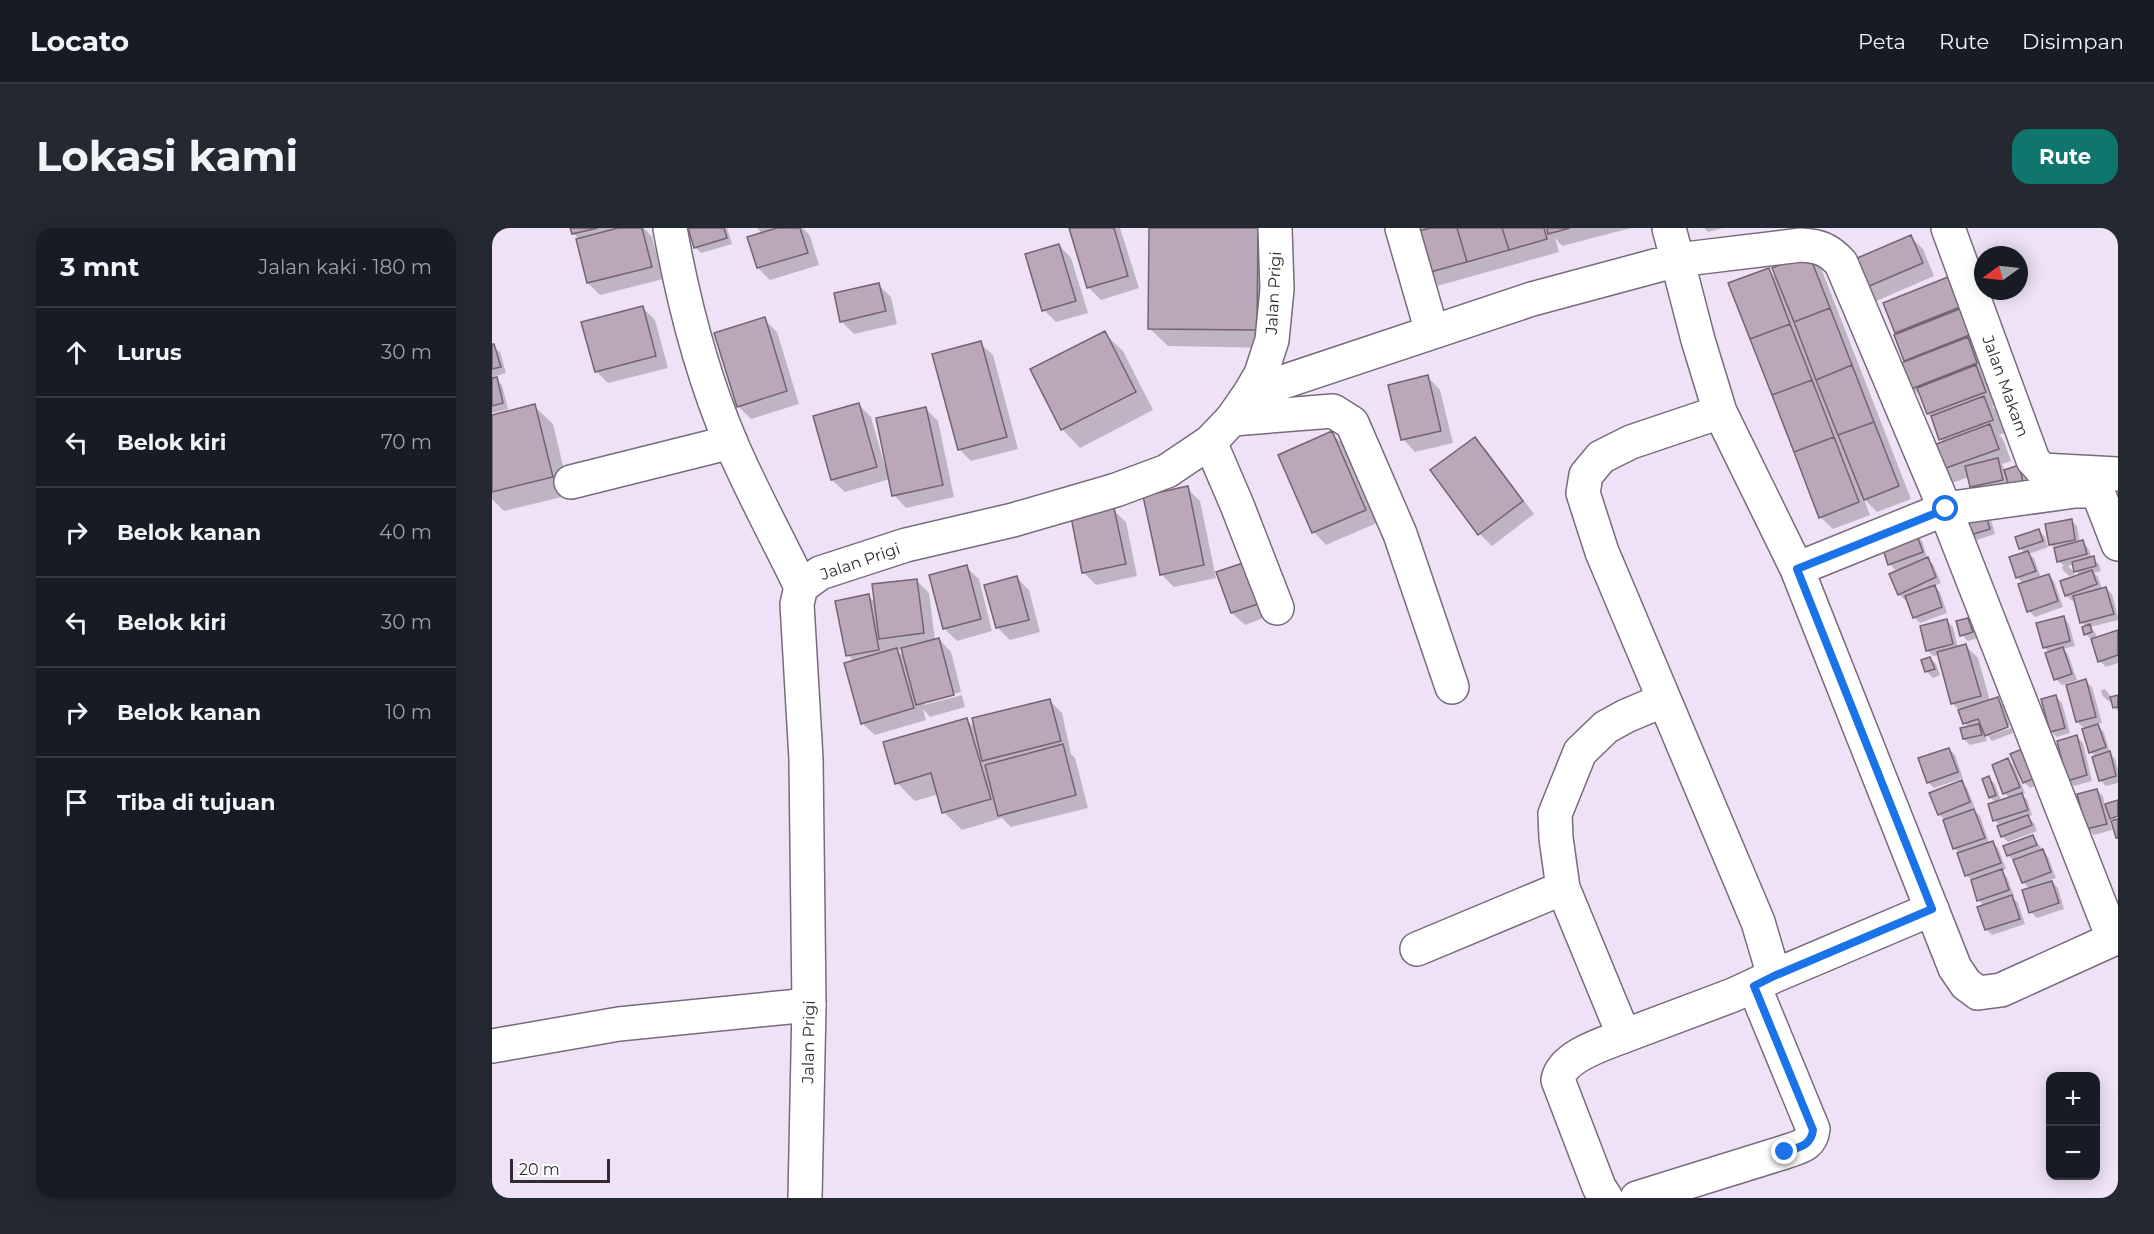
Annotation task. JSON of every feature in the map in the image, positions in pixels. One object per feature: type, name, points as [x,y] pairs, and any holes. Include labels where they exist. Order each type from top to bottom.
[{"type":"street","points":[[670,228],[687,309],[731,442],[801,587]]},
{"type":"street","name":"Jalan Prigi","points":[[805,1198],[809,1005],[807,759],[797,604],[801,587],[820,573],[906,545],[1013,520],[1116,490],[1167,471],[1231,418],[1261,374],[1272,340],[1277,289],[1275,228]]},
{"type":"street","points":[[1402,228],[1432,332]]},
{"type":"street","points":[[1231,418],[1432,332],[1532,299],[1677,260],[1801,245],[1818,246],[1830,252],[1841,262],[1946,509],[2116,938],[2001,990],[1978,993],[1966,984],[1955,968],[1797,569],[1720,412],[1698,340],[1677,260],[1669,228]]},
{"type":"street","name":"Jalan Makam","points":[[1948,228],[2033,460],[2042,470],[2118,474]]},
{"type":"street","points":[[1231,418],[1333,411],[1352,423],[1400,534],[1452,687]]},
{"type":"street","points":[[1637,1198],[1785,1152],[1808,1143],[1812,1138],[1813,1130],[1764,981],[1758,922],[1602,552],[1583,493],[1586,475],[1601,457],[1631,442],[1720,412]]},
{"type":"street","points":[[1231,418],[1238,505],[1277,608]]},
{"type":"street","points":[[571,482],[731,442]]},
{"type":"street","points":[[1797,569],[1946,509],[2075,491],[2091,491],[2099,495],[2118,544]]},
{"type":"street","points":[[1624,1036],[1563,888],[1555,814],[1580,752],[1606,727],[1664,700]]},
{"type":"street","points":[[1417,949],[1563,888]]},
{"type":"street","points":[[1606,1198],[1599,1187],[1558,1080],[1559,1072],[1571,1061],[1583,1053],[1764,981],[1932,909]]},
{"type":"street","points":[[492,1046],[619,1024],[809,1005]]},
{"type":"building","points":[[570,228],[598,228],[572,234]]},
{"type":"building","points":[[618,228],[642,228],[652,267],[587,283],[576,239]]},
{"type":"building","points":[[688,228],[724,228],[727,238],[694,248]]},
{"type":"building","points":[[777,228],[800,228],[808,253],[757,268],[747,237]]},
{"type":"building","points":[[1069,228],[1114,228],[1128,276],[1087,288]]},
{"type":"building","points":[[1149,228],[1258,228],[1257,330],[1148,329]]},
{"type":"building","points":[[1430,228],[1457,228],[1467,262],[1423,274],[1411,233]]},
{"type":"building","points":[[1457,228],[1502,228],[1509,250],[1467,262]]},
{"type":"building","points":[[1502,228],[1544,228],[1547,239],[1509,250]]},
{"type":"building","points":[[1547,228],[1570,228],[1548,234]]},
{"type":"building","points":[[1911,235],[1923,263],[1860,290],[1848,262]]},
{"type":"building","points":[[1059,244],[1076,301],[1042,311],[1025,254]]},
{"type":"building","points":[[1809,254],[1830,308],[1794,322],[1772,268]]},
{"type":"building","points":[[1769,268],[1790,324],[1750,339],[1728,283]]},
{"type":"building","points":[[1953,275],[1965,305],[1895,333],[1883,303]]},
{"type":"building","points":[[879,283],[886,311],[840,322],[834,293]]},
{"type":"building","points":[[643,306],[656,356],[595,372],[581,322]]},
{"type":"building","points":[[1830,308],[1852,365],[1816,380],[1794,322]]},
{"type":"building","points":[[1962,308],[1972,334],[1904,361],[1894,335]]},
{"type":"building","points":[[765,317],[787,391],[737,407],[714,333]]},
{"type":"building","points":[[1790,324],[1812,380],[1772,395],[1750,339]]},
{"type":"building","points":[[1105,331],[1136,392],[1061,430],[1030,369]]},
{"type":"building","points":[[1968,337],[1977,363],[1911,389],[1901,363]]},
{"type":"building","points":[[981,341],[1007,437],[958,450],[932,354]]},
{"type":"building","points":[[492,344],[494,344],[501,367],[492,369]]},
{"type":"building","points":[[1852,365],[1874,422],[1838,435],[1816,380]]},
{"type":"building","points":[[1976,365],[1986,392],[1927,414],[1917,388]]},
{"type":"building","points":[[1428,375],[1441,431],[1401,440],[1388,385]]},
{"type":"building","points":[[497,377],[503,403],[492,406],[492,378]]},
{"type":"building","points":[[1812,380],[1834,437],[1794,452],[1772,395]]},
{"type":"building","points":[[1984,396],[1993,420],[1939,440],[1931,416]]},
{"type":"building","points":[[859,403],[877,467],[831,480],[813,416]]},
{"type":"building","points":[[535,404],[553,477],[492,492],[492,415]]},
{"type":"building","points":[[926,407],[943,485],[892,496],[876,418]]},
{"type":"building","points":[[1874,422],[1899,486],[1864,500],[1838,435]]},
{"type":"building","points":[[1990,424],[1999,449],[1932,473],[1923,449]]},
{"type":"building","points":[[1332,431],[1366,510],[1312,533],[1278,455]]},
{"type":"building","points":[[1475,437],[1523,501],[1478,535],[1430,470]]},
{"type":"building","points":[[1834,437],[1859,502],[1819,518],[1794,452]]},
{"type":"building","points":[[1998,458],[2003,480],[1970,487],[1965,466]]},
{"type":"building","points":[[2019,465],[2023,482],[2009,486],[2004,470]]},
{"type":"building","points":[[1188,486],[1204,565],[1160,575],[1143,496]]},
{"type":"building","points":[[1114,508],[1126,564],[1082,573],[1071,517]]},
{"type":"building","points":[[1985,513],[1990,529],[1967,536],[1962,520]]},
{"type":"building","points":[[2072,519],[2075,540],[2049,545],[2045,524]]},
{"type":"building","points":[[2039,529],[2043,541],[2019,549],[2015,537]]},
{"type":"building","points":[[1916,533],[1923,552],[1888,565],[1882,546]]},
{"type":"building","points":[[2083,540],[2087,554],[2057,562],[2054,548]]},
{"type":"building","points":[[2028,551],[2036,571],[2016,578],[2009,557]]},
{"type":"building","points":[[2094,556],[2096,566],[2074,572],[2072,562]]},
{"type":"building","points":[[1928,557],[1936,577],[1898,595],[1889,574]]},
{"type":"building","points":[[1246,562],[1261,603],[1231,613],[1216,572]]},
{"type":"building","points":[[967,565],[981,619],[943,629],[929,575]]},
{"type":"building","points":[[2092,570],[2097,584],[2065,596],[2060,581]]},
{"type":"building","points":[[2049,574],[2058,601],[2027,612],[2018,584]]},
{"type":"building","points":[[1017,576],[1029,620],[996,628],[984,585]]},
{"type":"building","points":[[917,579],[924,633],[879,639],[872,584]]},
{"type":"building","points":[[1935,585],[1942,607],[1913,618],[1905,596]]},
{"type":"building","points":[[2106,587],[2114,614],[2080,623],[2073,596]]},
{"type":"building","points":[[869,594],[879,650],[846,656],[835,601]]},
{"type":"building","points":[[2064,616],[2070,641],[2043,648],[2036,623]]},
{"type":"building","points":[[1968,618],[1973,632],[1960,636],[1956,621]]},
{"type":"building","points":[[1947,619],[1953,644],[1926,651],[1920,626]]},
{"type":"building","points":[[2090,624],[2092,632],[2084,635],[2082,627]]},
{"type":"building","points":[[2118,630],[2118,655],[2098,662],[2091,639]]},
{"type":"building","points":[[939,638],[954,695],[916,705],[901,648]]},
{"type":"building","points":[[1966,644],[1981,696],[1951,704],[1937,652]]},
{"type":"building","points":[[2063,647],[2072,674],[2054,680],[2045,653]]},
{"type":"building","points":[[897,648],[914,708],[861,724],[844,663]]},
{"type":"building","points":[[1930,657],[1935,669],[1925,672],[1921,660]]},
{"type":"building","points":[[2086,679],[2096,717],[2076,722],[2066,685]]},
{"type":"building","points":[[2056,695],[2065,728],[2050,732],[2041,699]]},
{"type":"building","points":[[2118,695],[2118,707],[2113,708],[2110,697]]},
{"type":"building","points":[[1998,697],[2008,727],[1985,736],[1978,719],[1963,724],[1958,710]]},
{"type":"building","points":[[1050,699],[1061,741],[982,761],[972,718]]},
{"type":"building","points":[[967,718],[991,799],[942,813],[931,773],[895,784],[883,742]]},
{"type":"building","points":[[1979,724],[1982,735],[1963,739],[1960,728]]},
{"type":"building","points":[[2098,724],[2106,747],[2089,753],[2082,729]]},
{"type":"building","points":[[2077,735],[2087,775],[2067,781],[2057,741]]},
{"type":"building","points":[[1063,744],[1076,795],[998,816],[985,765]]},
{"type":"building","points":[[2032,745],[2044,774],[2023,783],[2010,754]]},
{"type":"building","points":[[1949,748],[1958,772],[1927,783],[1918,758]]},
{"type":"building","points":[[2110,751],[2116,776],[2099,781],[2092,757]]},
{"type":"building","points":[[2008,758],[2020,787],[2003,794],[1992,765]]},
{"type":"building","points":[[1989,776],[1996,795],[1989,798],[1982,779]]},
{"type":"building","points":[[1962,780],[1970,802],[1938,815],[1929,793]]},
{"type":"building","points":[[2097,789],[2107,824],[2086,829],[2077,794]]},
{"type":"building","points":[[2022,793],[2028,810],[1993,821],[1988,804]]},
{"type":"building","points":[[2118,800],[2118,816],[2110,819],[2105,804]]},
{"type":"building","points":[[1974,809],[1985,838],[1953,849],[1943,820]]},
{"type":"building","points":[[2028,815],[2032,825],[2001,837],[1997,826]]},
{"type":"building","points":[[2118,819],[2118,838],[2116,838],[2111,821]]},
{"type":"building","points":[[2033,835],[2037,845],[2007,856],[2003,846]]},
{"type":"building","points":[[1993,841],[2001,863],[1965,876],[1957,853]]},
{"type":"building","points":[[2043,849],[2051,872],[2022,883],[2013,860]]},
{"type":"building","points":[[2002,869],[2009,890],[1977,901],[1971,880]]},
{"type":"building","points":[[2052,881],[2059,903],[2029,913],[2022,890]]},
{"type":"building","points":[[2012,895],[2020,919],[1985,930],[1977,907]]},
{"type":"route","points":[[1785,1152],[1808,1143],[1812,1138],[1813,1130],[1754,986],[1932,909],[1797,569],[1946,509]]}]
